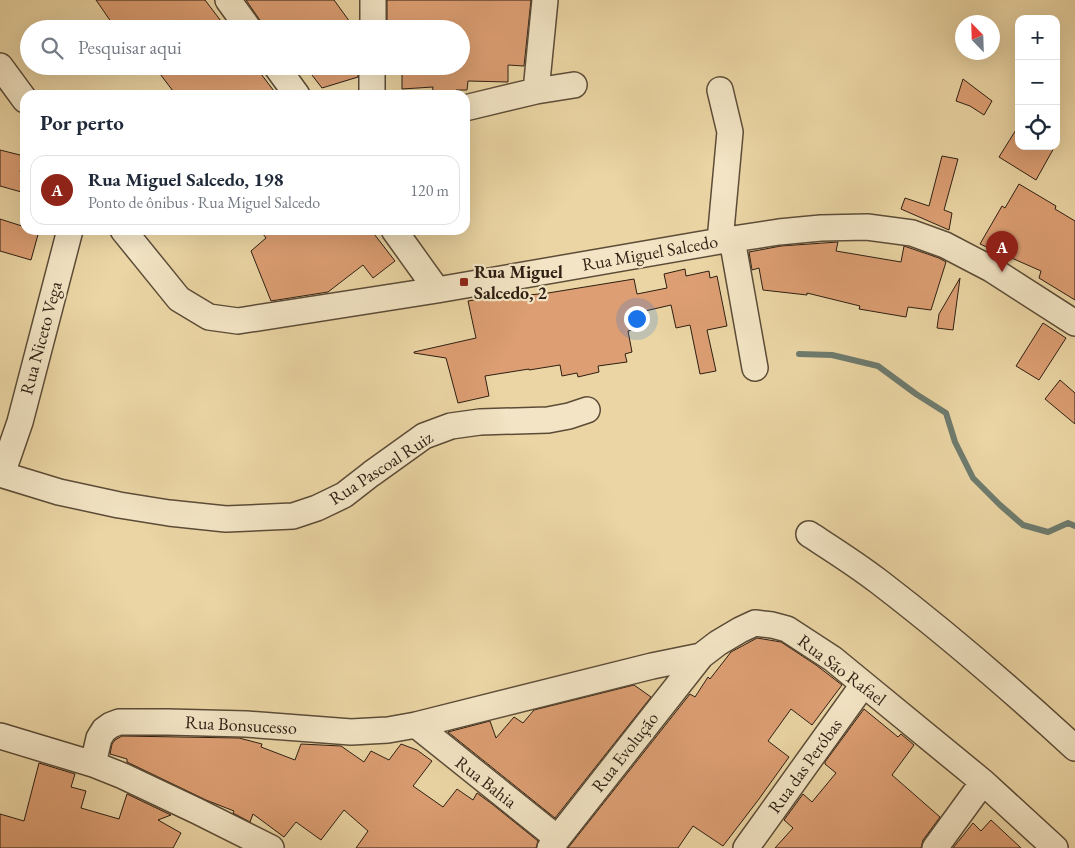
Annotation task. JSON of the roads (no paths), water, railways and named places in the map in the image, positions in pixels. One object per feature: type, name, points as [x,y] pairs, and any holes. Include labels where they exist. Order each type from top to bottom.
[{"type":"street","points":[[228,0],[242,20]]},
{"type":"street","points":[[373,0],[373,20]]},
{"type":"street","points":[[536,90],[546,0]]},
{"type":"street","points":[[0,66],[20,93]]},
{"type":"street","points":[[283,75],[293,90]]},
{"type":"street","points":[[372,75],[372,90]]},
{"type":"street","points":[[470,107],[536,90],[574,85]]},
{"type":"street","points":[[720,90],[730,132],[726,240],[755,368]]},
{"type":"street","name":"Rua Miguel Salcedo","points":[[127,235],[178,299],[209,317],[238,321],[437,290],[779,232],[821,228],[868,228],[912,233],[946,245],[991,269],[1075,323]]},
{"type":"street","name":"Rua Niceto Vega","points":[[1,474],[20,422],[69,235]]},
{"type":"street","points":[[398,235],[437,290]]},
{"type":"street","name":"Rua Pascoal Ruiz","points":[[1,474],[58,492],[169,513],[226,519],[293,516],[317,508],[344,495],[424,436],[451,426],[480,422],[548,420],[587,410]]},
{"type":"street","points":[[809,534],[877,580],[949,637],[1075,748]]},
{"type":"street","name":"Rua São Rafael","points":[[416,726],[652,666],[701,656],[718,643],[755,623],[772,625],[787,629],[833,659],[983,782],[1055,848]]},
{"type":"street","name":"Rua Evolução","points":[[554,843],[701,656]]},
{"type":"street","name":"Rua das Peróbas","points":[[746,848],[863,685]]},
{"type":"street","name":"Rua Bonsucesso","points":[[93,764],[99,738],[104,730],[119,722],[246,724],[351,732],[416,726]]},
{"type":"street","name":"Rua Bahia","points":[[416,726],[554,843]]},
{"type":"street","points":[[0,736],[93,764],[123,776],[271,848]]},
{"type":"street","points":[[935,848],[983,782]]},
{"type":"waterway","points":[[799,354],[832,355],[878,366],[946,413],[955,442],[973,478],[1023,525],[1048,532],[1068,523],[1075,526]]},
{"type":"place","name":"Rua Miguel Salcedo, 198","points":[[1002,272]]},
{"type":"place","name":"Rua Miguel Salcedo, 2","points":[[464,282]]}]
